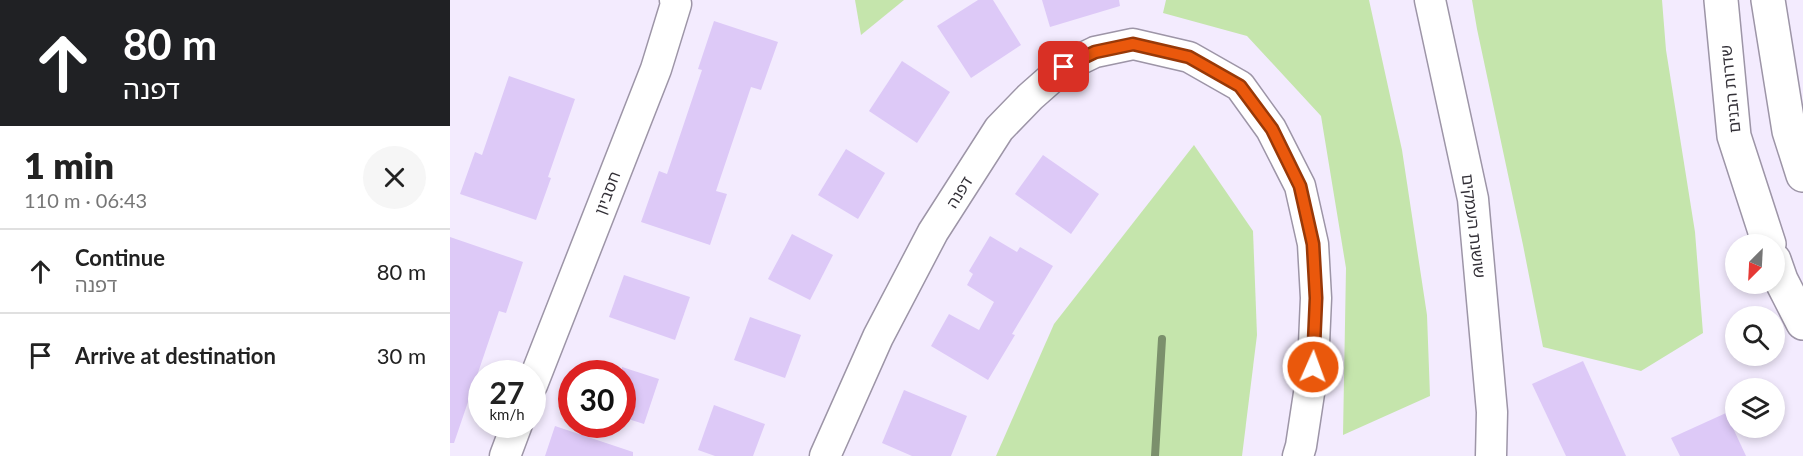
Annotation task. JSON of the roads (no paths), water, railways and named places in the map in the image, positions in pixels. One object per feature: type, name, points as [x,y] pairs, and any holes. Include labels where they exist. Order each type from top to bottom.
[{"type":"main road","name":"שדרות הבנים","points":[[1721,0],[1734,136],[1766,234]]},
{"type":"main road","points":[[1767,0],[1789,131],[1803,175]]},
{"type":"main road","points":[[1785,288],[1803,323]]},
{"type":"street","name":"חסביון","points":[[542,360],[656,69],[676,4],[675,0]]},
{"type":"street","name":"שושנת העמקים","points":[[1430,0],[1473,199],[1492,412],[1491,456]]},
{"type":"street","name":"דפנה","points":[[825,456],[878,337],[933,232],[999,129],[1029,97],[1064,67],[1095,52],[1133,44],[1189,57],[1240,86],[1272,129],[1300,186],[1313,244],[1316,298],[1313,367],[1298,456]]},
{"type":"street","points":[[505,456],[512,438]]},
{"type":"waterway","points":[[1155,456],[1162,339]]}]
